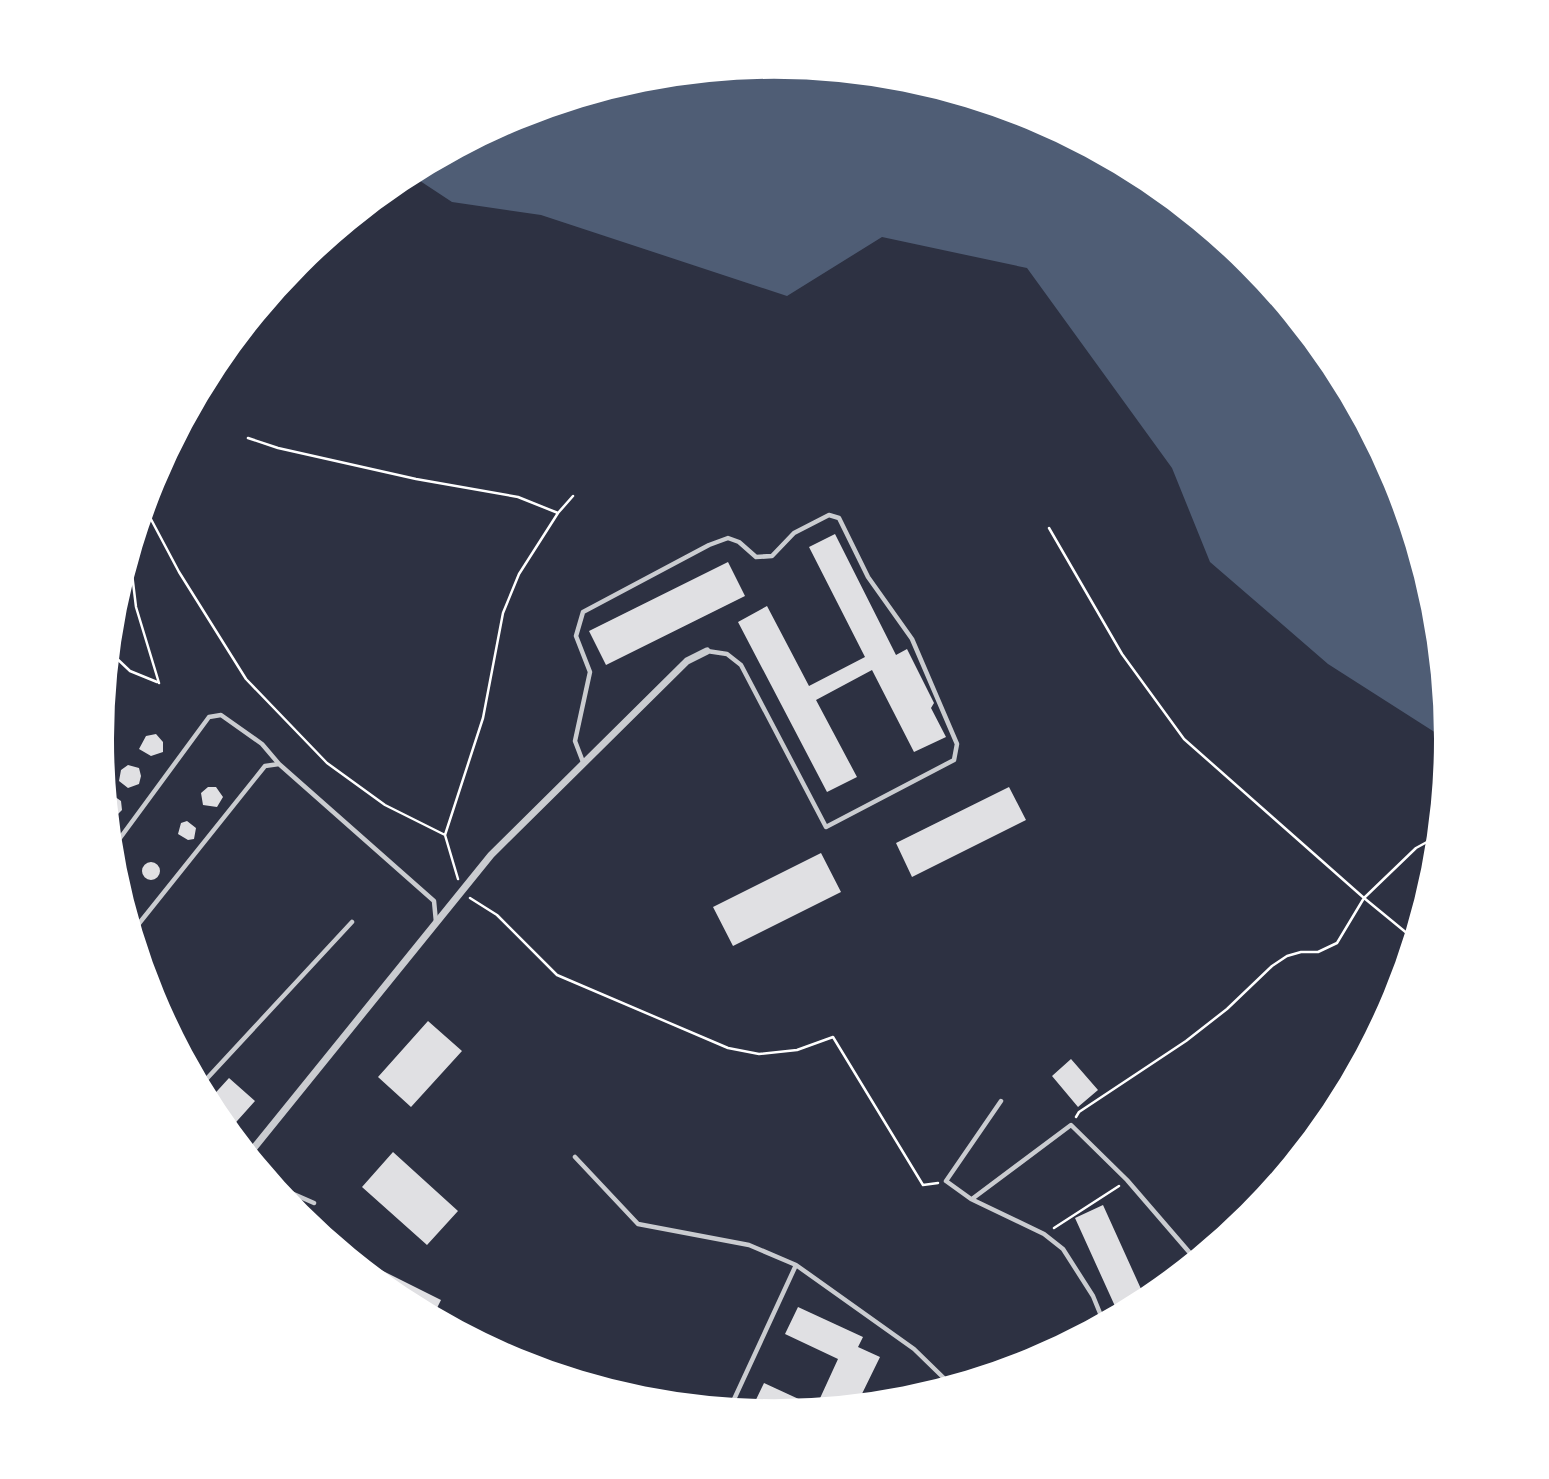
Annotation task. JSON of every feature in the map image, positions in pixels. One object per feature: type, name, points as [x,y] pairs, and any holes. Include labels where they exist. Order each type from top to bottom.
[{"type":"street","points":[[254,1147],[491,855],[687,661],[707,650]]},
{"type":"lane","points":[[584,763],[575,741],[590,672],[576,636],[583,612],[709,545],[728,538],[739,542],[756,557],[772,556],[794,533],[829,515],[839,518],[868,577],[912,639],[957,744],[954,760],[826,827],[741,665],[727,654],[707,650]]},
{"type":"lane","points":[[121,837],[209,717],[220,715],[262,744],[279,764],[434,901],[436,923]]},
{"type":"lane","points":[[140,923],[265,766],[279,764]]},
{"type":"lane","points":[[207,1078],[352,922]]},
{"type":"lane","points":[[1001,1101],[946,1181],[971,1199],[1044,1234],[1063,1249],[1076,1266],[1100,1314]]},
{"type":"lane","points":[[971,1199],[1071,1125],[1127,1180],[1190,1253]]},
{"type":"lane","points":[[575,1157],[638,1224],[750,1245],[796,1265],[914,1349],[944,1379]]},
{"type":"lane","points":[[296,1195],[314,1203]]},
{"type":"lane","points":[[734,1399],[796,1265]]},
{"type":"path","points":[[248,438],[278,448],[416,480],[518,497],[558,513]]},
{"type":"path","points":[[573,496],[558,513],[519,574],[503,613],[483,718],[445,835],[462,893],[497,915],[557,975],[728,1048],[759,1054],[797,1050],[833,1037],[923,1185],[946,1181]]},
{"type":"path","points":[[152,520],[179,572],[246,679],[327,764],[385,805],[445,835]]},
{"type":"path","points":[[1049,528],[1122,654],[1184,739],[1406,933]]},
{"type":"path","points":[[118,660],[130,671],[159,683],[136,607],[133,581]]},
{"type":"path","points":[[1071,1125],[1079,1112],[1186,1041],[1227,1009],[1272,966],[1287,956],[1318,952],[1337,943],[1364,898],[1416,848],[1427,842]]},
{"type":"path","points":[[1044,1234],[1127,1180]]},
{"type":"water","points":[[731,80],[818,80],[861,84],[946,101],[1027,129],[1105,167],[1177,215],[1242,272],[1299,337],[1347,409],[1385,487],[1413,568],[1430,653],[1435,732],[1328,664],[1210,562],[1172,468],[1027,268],[882,237],[787,296],[541,215],[452,202],[421,181],[482,147],[522,129],[603,101],[688,84]]},
{"type":"building","points":[[835,534],[896,655],[907,649],[934,703],[931,708],[946,737],[914,752],[872,670],[816,700],[857,777],[827,792],[738,622],[767,606],[809,686],[865,657],[809,547]]},
{"type":"building","points":[[728,562],[745,596],[606,665],[589,631]]},
{"type":"building","points":[[156,734],[163,742],[163,752],[151,756],[139,749],[146,736]]},
{"type":"building","points":[[128,765],[139,768],[141,776],[139,784],[128,788],[119,781],[121,770]]},
{"type":"building","points":[[208,787],[216,787],[223,797],[217,807],[203,805],[201,793]]},
{"type":"building","points":[[1009,787],[1026,820],[912,877],[896,843]]},
{"type":"building","points":[[116,798],[121,801],[122,810],[118,814]]},
{"type":"building","points":[[187,821],[196,828],[194,839],[188,840],[178,834],[181,823]]},
{"type":"building","points":[[821,853],[841,892],[733,946],[713,907]]},
{"type":"building","points":[[147,862],[155,862],[160,871],[158,878],[147,880],[142,875],[142,867]]},
{"type":"building","points":[[428,1021],[462,1051],[411,1107],[378,1077]]},
{"type":"building","points":[[1071,1059],[1098,1090],[1078,1107],[1052,1076]]},
{"type":"building","points":[[229,1078],[255,1101],[236,1122],[216,1092]]},
{"type":"building","points":[[393,1152],[458,1211],[427,1245],[362,1187]]},
{"type":"building","points":[[1103,1205],[1141,1289],[1115,1306],[1075,1218]]},
{"type":"building","points":[[379,1269],[441,1300],[437,1308]]},
{"type":"building","points":[[798,1307],[863,1337],[858,1347],[880,1357],[861,1395],[820,1399],[838,1359],[785,1334]]},
{"type":"building","points":[[764,1383],[800,1399],[756,1400]]}]
